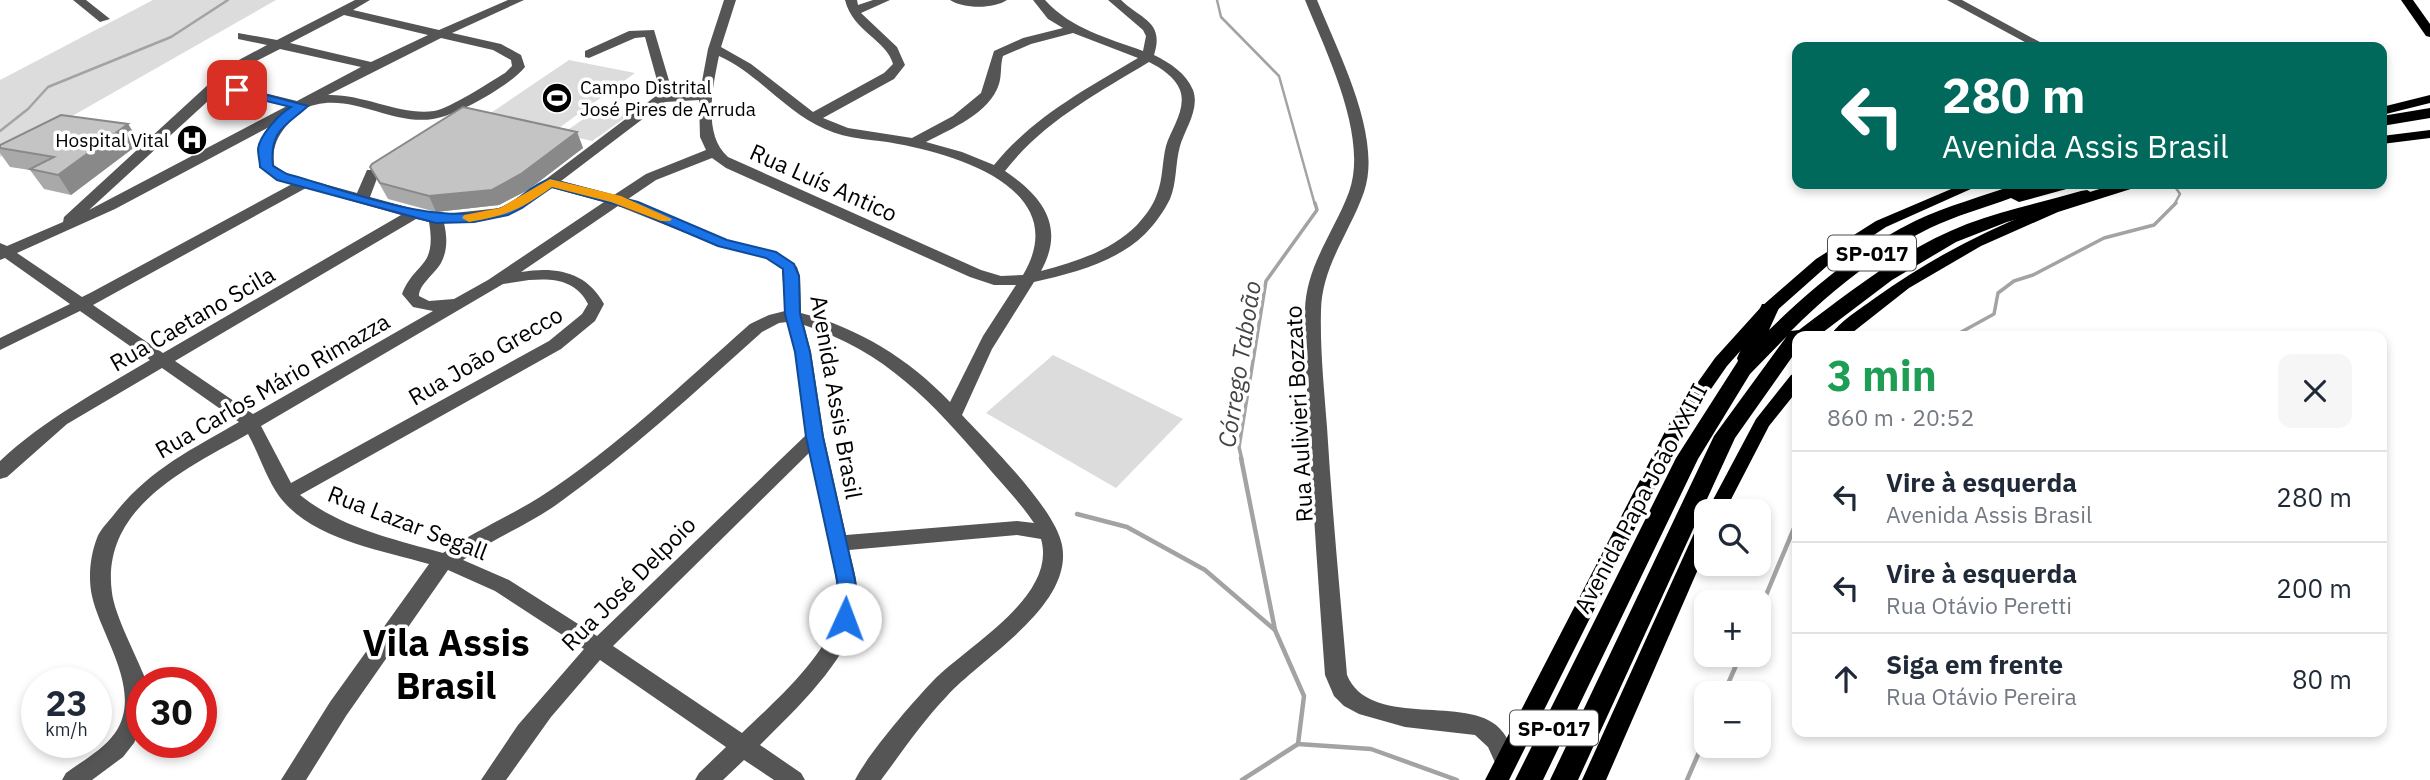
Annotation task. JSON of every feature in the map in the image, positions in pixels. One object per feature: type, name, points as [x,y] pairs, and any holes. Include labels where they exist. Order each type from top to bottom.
[{"type":"highway","points":[[2387,120],[2430,113]]},
{"type":"highway","points":[[2387,129],[2430,123]]},
{"type":"highway","name":"Avenida Papa João XXIII","points":[[1529,780],[1687,458],[1742,369],[1820,291],[1870,254],[1924,224],[2018,189]]},
{"type":"highway","name":"Avenida Papa João XXIII","points":[[1804,331],[1836,295],[1907,247],[1934,232],[2004,202],[2047,189]]},
{"type":"highway","points":[[1811,331],[1867,287],[1924,251],[1998,219],[2087,195]]},
{"type":"highway","points":[[1742,369],[1769,308]]},
{"type":"highway","name":"Avenida Papa João XXIII","points":[[1564,780],[1725,436],[1792,345]]},
{"type":"main road","points":[[2407,0],[2430,33]]},
{"type":"main road","points":[[2387,110],[2430,99]]},
{"type":"main road","points":[[2387,139],[2430,134]]},
{"type":"main road","name":"Avenida Papa João XXIII","points":[[1502,771],[1681,420],[1709,376],[1769,308],[1816,267],[1871,230],[1927,202],[1962,189]]},
{"type":"main road","points":[[1844,331],[1891,294],[1964,249],[2087,195],[2112,189]]},
{"type":"main road","points":[[1721,499],[1762,423],[1792,385]]},
{"type":"main road","points":[[1594,780],[1694,556]]},
{"type":"street","points":[[84,4],[103,0]]},
{"type":"street","points":[[58,230],[241,64],[364,0]]},
{"type":"street","points":[[2,252],[110,206],[372,66],[518,0]]},
{"type":"street","points":[[713,152],[707,139],[708,95],[721,20],[730,0]]},
{"type":"street","points":[[818,121],[835,106],[889,76],[898,65],[896,54],[869,32],[852,6],[884,0]]},
{"type":"street","points":[[956,0],[983,3],[1001,0]]},
{"type":"street","name":"Rua Luís Antico","points":[[713,152],[731,165],[986,278],[1000,281],[1026,279],[1066,270],[1105,255],[1146,226],[1160,205],[1169,182],[1172,151],[1188,101],[1184,85],[1167,67],[1074,29],[1053,17],[1039,0]]},
{"type":"street","points":[[997,171],[1012,151],[1038,128],[1147,58],[1153,41],[1150,28],[1114,0]]},
{"type":"street","name":"Rua Aulivieri Bozzato","points":[[1311,0],[1334,57],[1356,131],[1362,163],[1356,189],[1323,264],[1315,288],[1313,308],[1317,416],[1336,675],[1343,692],[1361,704],[1405,716],[1477,725],[1487,730],[1494,736],[1502,771]]},
{"type":"street","points":[[1953,0],[2033,42]]},
{"type":"street","points":[[84,4],[104,19]]},
{"type":"street","points":[[216,85],[301,106],[347,99],[416,115],[433,116],[510,76],[519,67],[519,62],[510,52],[498,47],[341,12]]},
{"type":"street","points":[[913,144],[969,110],[987,94],[992,85],[995,57],[1003,51],[1027,41],[1074,29]]},
{"type":"street","points":[[589,54],[633,34],[650,33],[664,85],[662,98]]},
{"type":"street","points":[[242,36],[372,66]]},
{"type":"street","points":[[714,54],[745,64],[818,121],[843,131],[913,144],[997,171],[1008,177],[1032,201],[1045,228],[1042,251],[975,363],[953,415]]},
{"type":"street","points":[[301,106],[267,141],[264,148],[267,167],[282,177],[436,219],[474,218],[504,212],[518,206],[662,98],[708,95]]},
{"type":"street","points":[[217,150],[267,141]]},
{"type":"street","name":"Rua Carlos Mário Rimazza","points":[[74,780],[115,750],[126,736],[134,716],[134,678],[102,596],[100,564],[107,538],[118,519],[154,482],[494,283],[651,177],[713,152]]},
{"type":"street","points":[[681,165],[731,165]]},
{"type":"street","points":[[362,200],[372,173]]},
{"type":"street","points":[[103,187],[130,182],[147,187]]},
{"type":"street","name":"Avenida Assis Brasil","points":[[550,183],[616,199],[723,243],[771,255],[782,260],[789,267],[792,276],[795,321],[803,352],[815,437],[839,543],[848,602],[845,619],[825,654],[797,691],[707,780]]},
{"type":"street","points":[[0,345],[82,305],[303,184]]},
{"type":"street","points":[[90,200],[94,206],[110,206]]},
{"type":"street","name":"Rua Caetano Scila","points":[[0,472],[61,420],[414,214]]},
{"type":"street","points":[[436,219],[439,249],[436,260],[412,288],[410,295],[418,304],[428,306],[459,303]]},
{"type":"street","name":"Rua Lazar Segall","points":[[2,252],[228,404],[252,425],[288,493],[303,507],[379,542],[446,560],[495,581],[599,647],[793,780]]},
{"type":"street","name":"Rua João Grecco","points":[[288,493],[555,345],[589,317],[596,304],[586,286],[562,276],[530,275],[494,283]]},
{"type":"street","points":[[293,780],[431,574],[446,560],[473,542],[545,503],[587,473],[740,342],[795,321],[835,330],[874,347],[922,382],[1030,505],[1049,533],[1053,558],[1040,591],[1012,624],[941,687],[867,780]]},
{"type":"street","name":"Rua José Delpoio","points":[[493,780],[541,710],[599,647],[709,535],[815,437]]},
{"type":"street","points":[[1017,528],[1030,505]]},
{"type":"street","points":[[839,543],[1017,528],[1049,533]]},
{"type":"shaded area","points":[[153,0],[276,0],[0,157],[0,80]]},
{"type":"shaded area","name":"Campo Distrital José Pires de Arruda","points":[[569,60],[635,73],[545,138],[476,123]]},
{"type":"shaded area","points":[[602,106],[632,113],[592,141],[562,134]]},
{"type":"shaded area","points":[[1053,355],[1183,419],[1116,488],[986,413]]},
{"type":"building","points":[[463,107],[577,132],[521,174],[492,190],[429,196],[380,183],[370,167],[372,164]]},
{"type":"building","points":[[61,115],[128,124],[58,175],[30,169],[54,157],[0,148],[0,145]]},
{"type":"waterway","points":[[0,131],[28,109],[48,87],[171,37],[228,0]]},
{"type":"waterway","name":"Córrego Taboão","points":[[1217,0],[1221,17],[1279,76],[1315,205]]},
{"type":"waterway","points":[[2174,205],[2180,194],[2177,189]]},
{"type":"waterway","name":"Córrego Taboão","points":[[1242,460],[1239,447],[1266,281],[1317,210],[1315,203]]},
{"type":"waterway","points":[[1963,331],[1994,314],[1998,293],[2014,281],[2033,275],[2104,238],[2154,225],[2174,205]]},
{"type":"waterway","name":"Córrego Taboão","points":[[1241,458],[1275,630]]},
{"type":"waterway","points":[[1077,514],[1127,527],[1205,570],[1275,630]]},
{"type":"waterway","points":[[1768,590],[1792,533]]},
{"type":"waterway","name":"Córrego Taboão","points":[[1275,630],[1304,696],[1298,744]]},
{"type":"waterway","points":[[1729,681],[1735,667]]},
{"type":"waterway","name":"Córrego Taboão","points":[[1242,780],[1298,744]]},
{"type":"waterway","points":[[1298,744],[1371,749],[1457,780]]},
{"type":"waterway","points":[[1687,780],[1696,758]]},
{"type":"slow traffic","points":[[469,218],[504,212],[518,206],[550,183],[616,199],[665,219]]},
{"type":"place","name":"Campo Distrital José Pires de Arruda","points":[[557,98]]},
{"type":"place","name":"Hospital Vital","points":[[192,140]]},
{"type":"district","name":"Vila Assis Brasil","points":[[446,664]]},
{"type":"route","points":[[237,90],[302,106],[290,113],[264,148],[267,167],[273,173],[303,184],[414,214],[436,219],[456,219],[504,212],[518,206],[550,183],[616,199],[723,243],[760,251],[782,260],[789,267],[792,276],[793,314],[803,352],[815,437],[846,580],[848,602],[845,619]]}]
